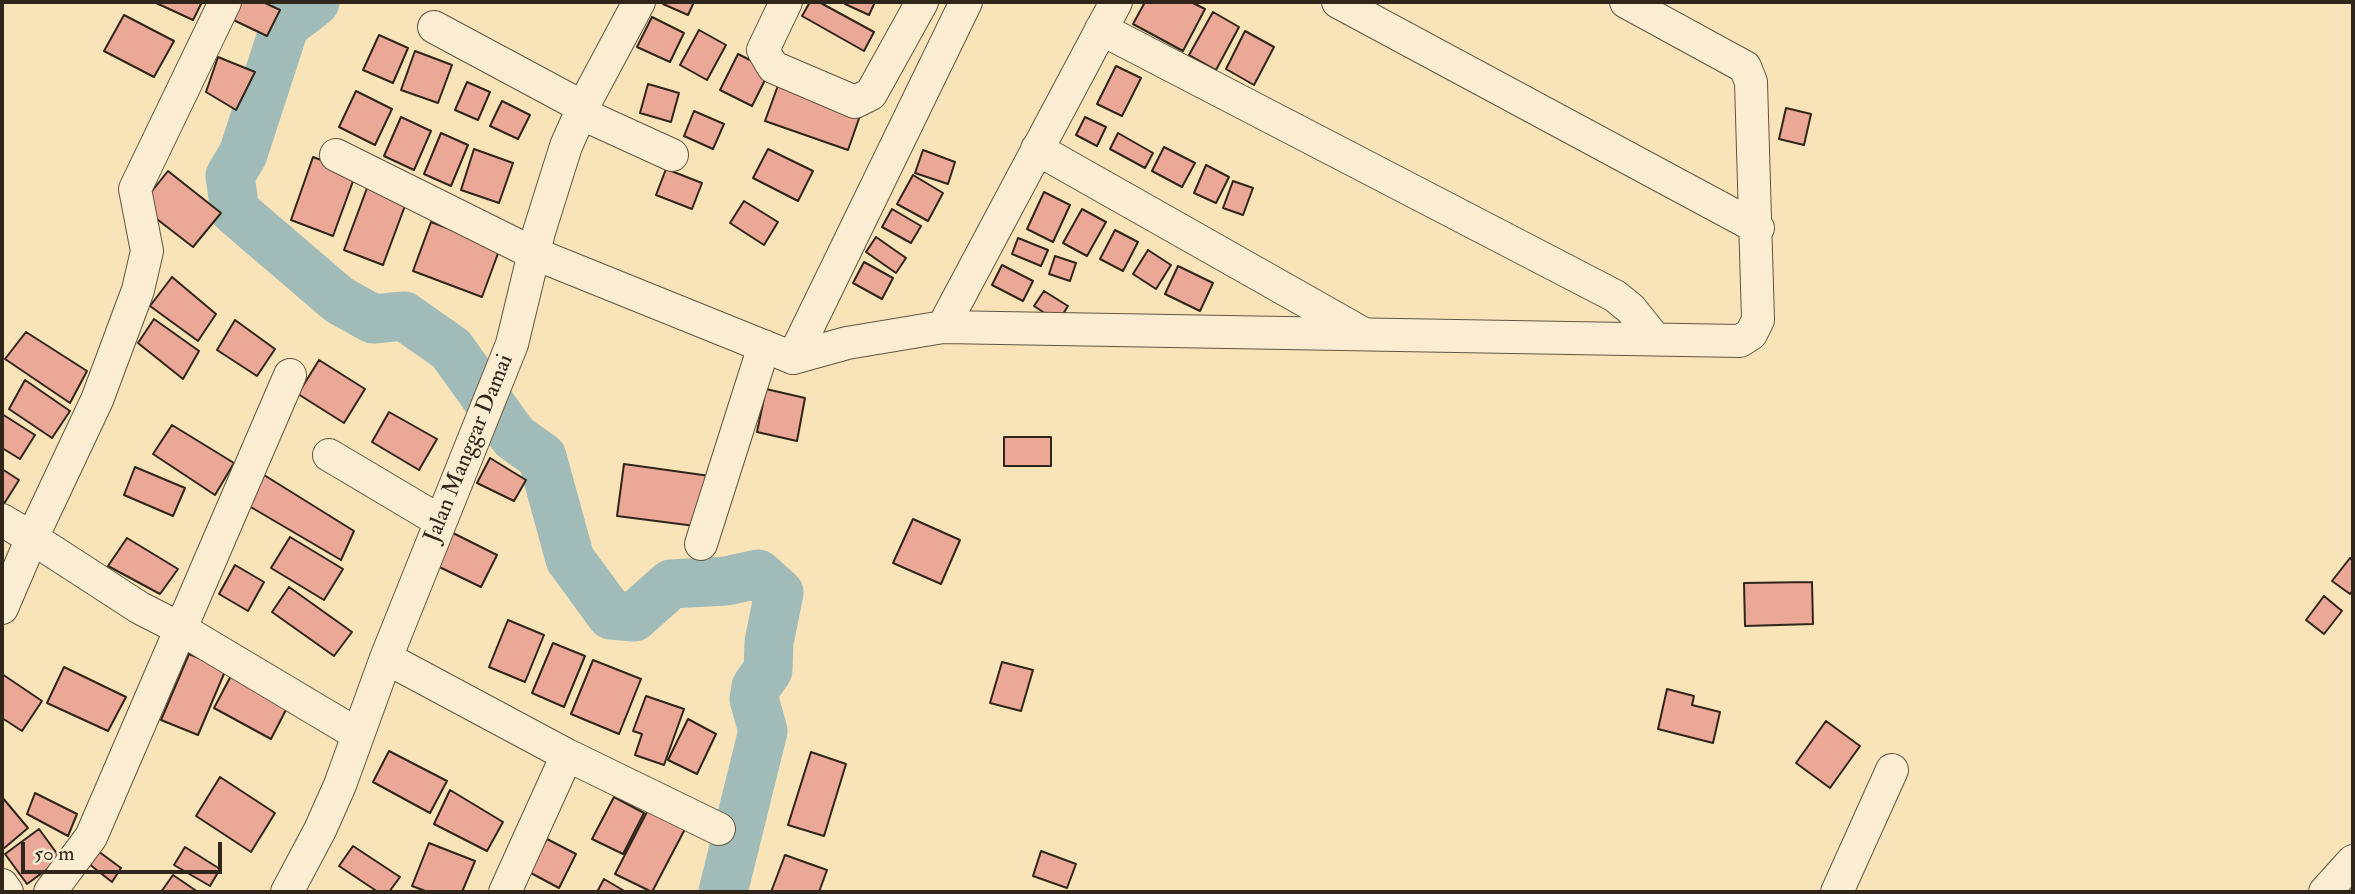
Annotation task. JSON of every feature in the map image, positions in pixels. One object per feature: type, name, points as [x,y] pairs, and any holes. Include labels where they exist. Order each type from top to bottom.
[{"type":"street","points":[[2,608],[97,400],[138,290],[147,251],[135,189],[225,2]]},
{"type":"street","name":"Jalan Manggar Damai","points":[[287,892],[320,830],[512,344],[533,253],[566,146],[639,2]]},
{"type":"street","points":[[786,2],[763,50],[773,67],[855,102],[872,94],[922,2]]},
{"type":"street","points":[[793,358],[967,2]]},
{"type":"street","points":[[1338,2],[1758,228]]},
{"type":"street","points":[[336,155],[533,253],[793,358],[847,343],[943,327],[1740,341],[1751,334],[1758,320],[1758,228],[1751,82],[1745,67],[1626,2]]},
{"type":"street","points":[[943,327],[1108,15],[1615,296],[1631,309],[1655,339]]},
{"type":"street","points":[[434,27],[582,110],[672,155]]},
{"type":"street","points":[[1037,149],[1367,336]]},
{"type":"street","points":[[701,544],[764,346]]},
{"type":"street","points":[[50,892],[91,837],[290,375]]},
{"type":"street","points":[[329,455],[440,521]]},
{"type":"street","points":[[2,520],[140,608],[181,629],[357,734]]},
{"type":"street","points":[[386,658],[567,755],[719,829]]},
{"type":"street","points":[[505,892],[567,755]]},
{"type":"street","points":[[1837,892],[1892,771]]},
{"type":"street","points":[[2325,892],[2353,861]]},
{"type":"street","points":[[2,885],[7,892]]},
{"type":"building","points":[[154,2],[202,2],[193,20]]},
{"type":"building","points":[[231,2],[263,2],[280,10],[267,36],[225,16]]},
{"type":"building","points":[[694,2],[688,15],[663,4]]},
{"type":"building","points":[[810,2],[819,2],[874,32],[864,51],[802,16]]},
{"type":"building","points":[[875,2],[869,15],[845,4]]},
{"type":"building","points":[[1145,2],[1191,2],[1205,9],[1183,51],[1133,24]]},
{"type":"building","points":[[1213,12],[1239,27],[1216,70],[1189,55]]},
{"type":"building","points":[[124,15],[174,41],[154,77],[104,51]]},
{"type":"building","points":[[652,17],[684,33],[670,62],[637,47]]},
{"type":"building","points":[[699,30],[726,45],[707,80],[680,65]]},
{"type":"building","points":[[1245,31],[1274,47],[1254,85],[1226,69]]},
{"type":"building","points":[[379,35],[408,48],[393,83],[363,70]]},
{"type":"building","points":[[415,51],[452,65],[438,103],[401,90]]},
{"type":"building","points":[[738,54],[770,70],[752,106],[720,90]]},
{"type":"building","points":[[218,57],[255,72],[236,110],[206,92]]},
{"type":"building","points":[[1116,66],[1141,78],[1122,116],[1097,104]]},
{"type":"building","points":[[780,80],[862,110],[848,150],[765,121]]},
{"type":"building","points":[[467,82],[490,92],[478,120],[455,110]]},
{"type":"building","points":[[648,84],[679,93],[671,122],[640,113]]},
{"type":"building","points":[[356,91],[392,109],[375,145],[339,127]]},
{"type":"building","points":[[502,101],[530,115],[518,139],[490,126]]},
{"type":"building","points":[[1786,108],[1811,114],[1804,145],[1779,139]]},
{"type":"building","points":[[694,111],[724,124],[713,149],[684,136]]},
{"type":"building","points":[[401,117],[431,131],[414,170],[384,156]]},
{"type":"building","points":[[1085,117],[1106,127],[1097,146],[1076,135]]},
{"type":"building","points":[[441,133],[468,145],[451,186],[424,174]]},
{"type":"building","points":[[1118,133],[1153,153],[1145,168],[1110,149]]},
{"type":"building","points":[[1164,147],[1195,163],[1182,187],[1152,171]]},
{"type":"building","points":[[474,149],[513,163],[499,203],[461,190]]},
{"type":"building","points":[[768,149],[813,171],[798,201],[753,178]]},
{"type":"building","points":[[923,150],[955,162],[948,184],[915,173]]},
{"type":"building","points":[[313,157],[356,173],[333,236],[291,220]]},
{"type":"building","points":[[1206,165],[1229,177],[1216,203],[1194,193]]},
{"type":"building","points":[[666,169],[702,183],[692,209],[656,195]]},
{"type":"building","points":[[168,171],[221,213],[193,247],[140,206]]},
{"type":"building","points":[[913,175],[943,193],[928,221],[897,204]]},
{"type":"building","points":[[1233,181],[1253,188],[1243,215],[1223,208]]},
{"type":"building","points":[[367,188],[406,203],[383,265],[344,250]]},
{"type":"building","points":[[1044,192],[1070,205],[1053,242],[1027,229]]},
{"type":"building","points":[[744,201],[778,222],[764,245],[730,223]]},
{"type":"building","points":[[892,209],[921,226],[911,243],[882,227]]},
{"type":"building","points":[[1082,209],[1106,222],[1087,256],[1063,243]]},
{"type":"building","points":[[431,222],[500,248],[482,297],[413,271]]},
{"type":"building","points":[[1115,230],[1138,242],[1123,271],[1100,259]]},
{"type":"building","points":[[876,237],[906,258],[896,273],[866,252]]},
{"type":"building","points":[[1018,238],[1048,250],[1041,266],[1012,254]]},
{"type":"building","points":[[1148,250],[1171,265],[1156,289],[1133,274]]},
{"type":"building","points":[[1055,256],[1076,263],[1070,281],[1049,274]]},
{"type":"building","points":[[864,262],[893,278],[882,299],[853,283]]},
{"type":"building","points":[[1002,265],[1033,281],[1023,301],[992,285]]},
{"type":"building","points":[[1178,266],[1213,283],[1200,311],[1165,294]]},
{"type":"building","points":[[172,277],[216,314],[198,341],[150,306]]},
{"type":"building","points":[[1044,291],[1068,306],[1058,322],[1034,306]]},
{"type":"building","points":[[154,319],[199,351],[183,379],[138,343]]},
{"type":"building","points":[[235,320],[275,349],[257,376],[217,350]]},
{"type":"building","points":[[26,332],[87,371],[70,403],[5,359]]},
{"type":"building","points":[[319,360],[365,389],[344,423],[298,394]]},
{"type":"building","points":[[25,380],[70,411],[52,438],[9,409]]},
{"type":"building","points":[[766,389],[805,398],[797,441],[757,432]]},
{"type":"building","points":[[389,412],[437,439],[419,470],[372,442]]},
{"type":"building","points":[[2,414],[35,435],[20,459],[2,448]]},
{"type":"building","points":[[172,425],[234,463],[215,495],[153,454]]},
{"type":"building","points":[[1004,437],[1051,437],[1051,466],[1004,466]]},
{"type":"building","points":[[490,458],[526,480],[514,501],[477,483]]},
{"type":"building","points":[[624,464],[710,476],[703,527],[617,516]]},
{"type":"building","points":[[135,467],[185,488],[173,516],[124,495]]},
{"type":"building","points":[[2,469],[19,480],[2,507]]},
{"type":"building","points":[[264,475],[354,531],[341,560],[249,506]]},
{"type":"building","points":[[913,519],[960,540],[941,584],[893,563]]},
{"type":"building","points":[[447,530],[497,555],[481,587],[431,563]]},
{"type":"building","points":[[290,537],[343,569],[324,600],[271,568]]},
{"type":"building","points":[[127,538],[178,569],[160,594],[108,566]]},
{"type":"building","points":[[2350,558],[2353,561],[2353,590],[2350,594],[2332,581]]},
{"type":"building","points":[[235,565],[264,582],[248,611],[219,594]]},
{"type":"building","points":[[1812,582],[1813,624],[1745,626],[1744,583]]},
{"type":"building","points":[[289,587],[352,632],[334,656],[272,612]]},
{"type":"building","points":[[2324,596],[2342,611],[2324,634],[2306,620]]},
{"type":"building","points":[[508,620],[544,635],[525,682],[489,667]]},
{"type":"building","points":[[553,643],[585,656],[564,707],[532,693]]},
{"type":"building","points":[[189,654],[226,669],[198,735],[161,720]]},
{"type":"building","points":[[593,660],[641,679],[619,734],[571,714]]},
{"type":"building","points":[[1002,662],[1033,670],[1021,711],[990,703]]},
{"type":"building","points":[[64,667],[126,697],[108,731],[47,703]]},
{"type":"building","points":[[233,672],[290,702],[271,739],[214,708]]},
{"type":"building","points":[[2,674],[42,701],[22,731],[2,718]]},
{"type":"building","points":[[1667,689],[1694,696],[1692,705],[1720,712],[1713,743],[1658,729]]},
{"type":"building","points":[[646,696],[684,709],[664,765],[635,755],[642,734],[633,731]]},
{"type":"building","points":[[688,719],[716,734],[697,774],[668,760]]},
{"type":"building","points":[[1826,721],[1860,746],[1830,788],[1796,763]]},
{"type":"building","points":[[389,751],[447,781],[430,813],[373,782]]},
{"type":"building","points":[[811,752],[846,764],[824,836],[788,825]]},
{"type":"building","points":[[220,777],[275,813],[251,852],[196,816]]},
{"type":"building","points":[[450,790],[503,822],[487,851],[434,824]]},
{"type":"building","points":[[35,793],[77,814],[68,836],[27,814]]},
{"type":"building","points":[[2,797],[28,828],[2,850]]},
{"type":"building","points":[[614,797],[644,813],[623,854],[592,839]]},
{"type":"building","points":[[648,810],[685,829],[652,892],[615,874]]},
{"type":"building","points":[[39,829],[61,859],[27,884],[5,854]]},
{"type":"building","points":[[547,839],[576,854],[559,888],[529,872]]},
{"type":"building","points":[[429,843],[475,861],[462,892],[428,892],[412,886]]},
{"type":"building","points":[[353,846],[400,877],[389,892],[378,892],[339,866]]},
{"type":"building","points":[[185,847],[220,869],[210,886],[174,865]]},
{"type":"building","points":[[94,848],[121,868],[112,882],[84,860]]},
{"type":"building","points":[[1041,851],[1076,864],[1067,888],[1033,876]]},
{"type":"building","points":[[785,855],[827,870],[819,892],[771,892]]},
{"type":"building","points":[[173,875],[198,892],[161,892]]},
{"type":"building","points":[[604,879],[626,892],[597,892]]},
{"type":"waterway","points":[[315,2],[285,25],[243,154],[230,176],[235,211],[339,300],[373,319],[404,316],[451,349],[514,437],[542,457],[570,559],[611,615],[634,617],[671,584],[726,581],[758,574],[779,593],[769,642],[768,670],[756,687],[754,699],[763,731],[723,892]]}]
